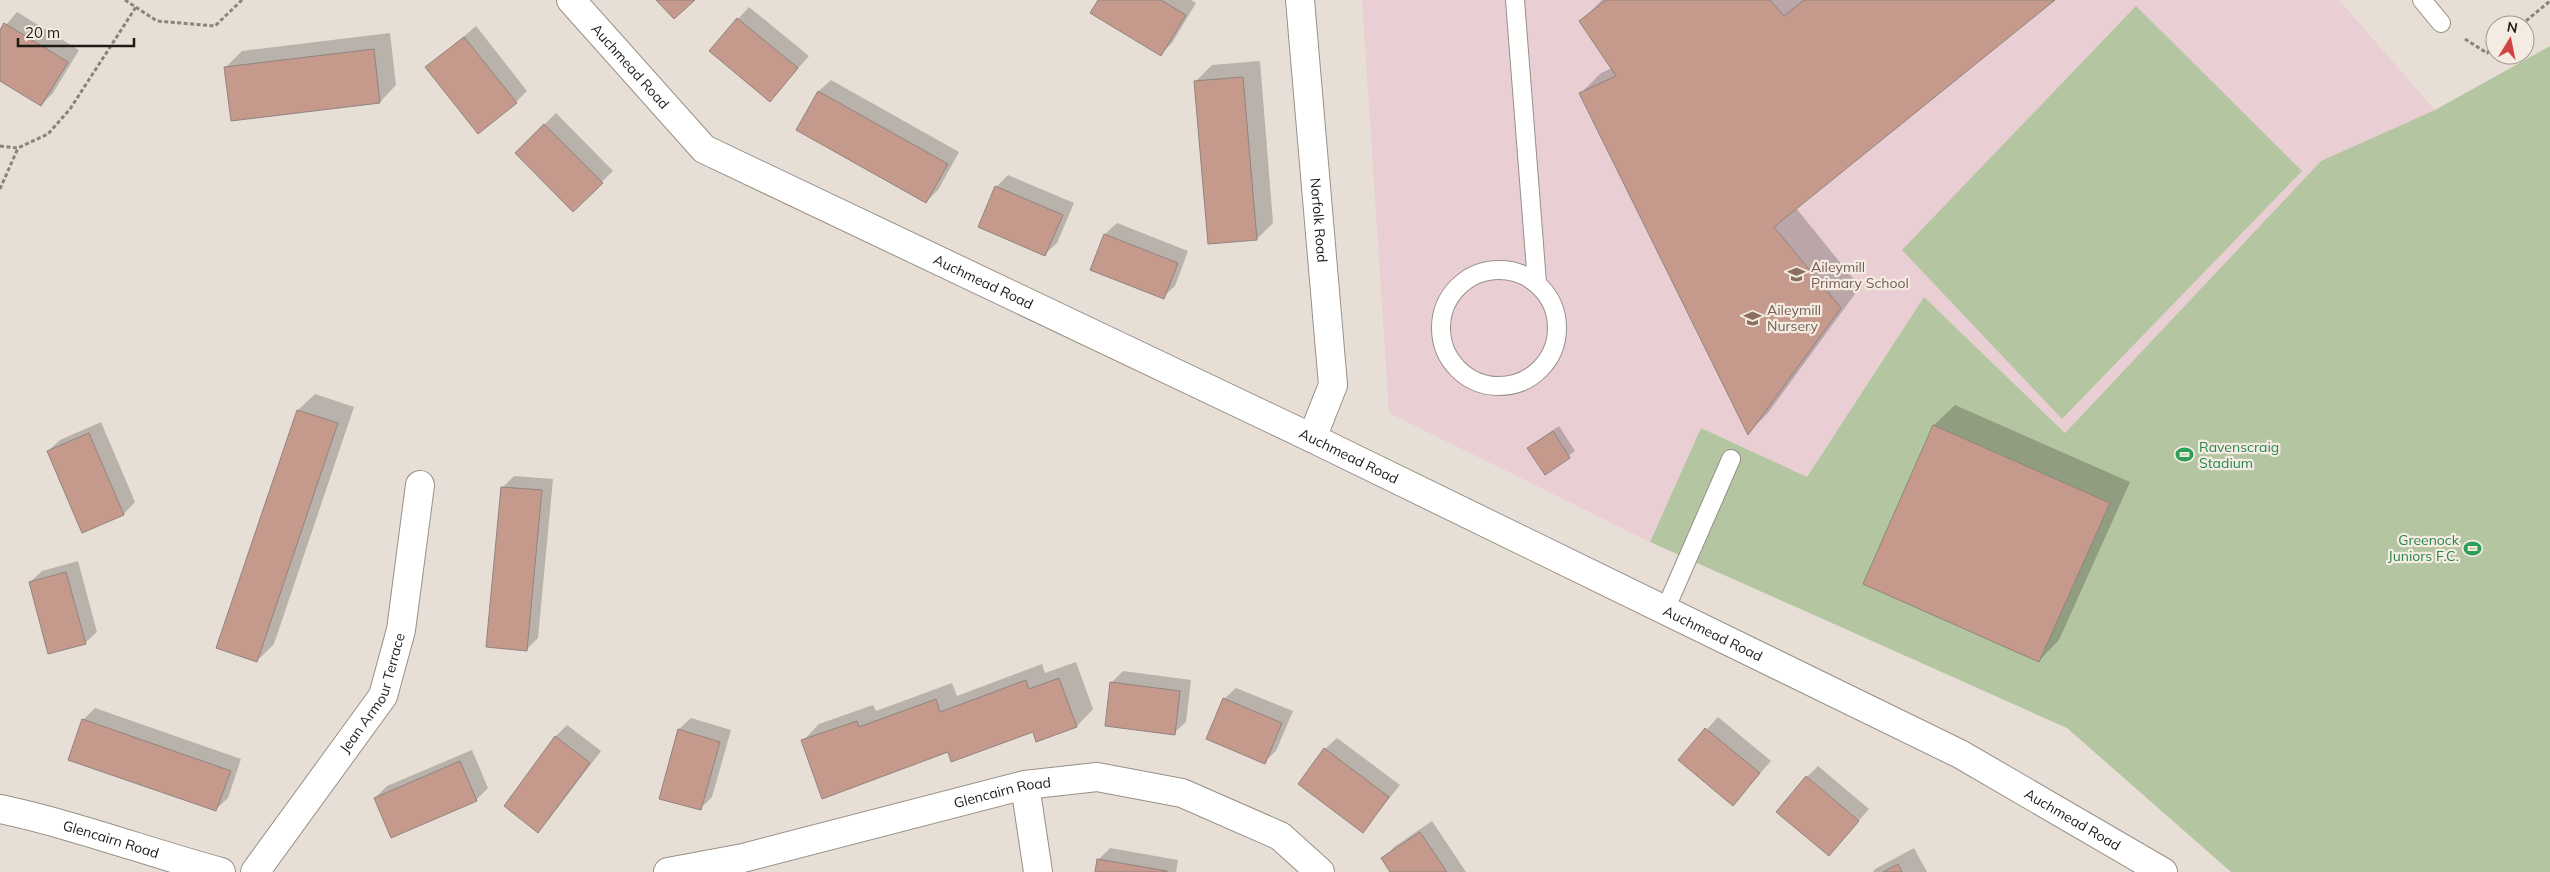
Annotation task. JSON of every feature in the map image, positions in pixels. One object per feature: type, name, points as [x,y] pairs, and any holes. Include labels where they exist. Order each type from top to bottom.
[{"type":"street","name":"Auchmead Road","points":[[570,0],[704,150],[1312,438],[1960,754],[2163,872]]},
{"type":"street","name":"Norfolk Road","points":[[1300,0],[1333,385],[1312,438]]},
{"type":"street","name":"Jean Armour Terrace","points":[[255,872],[383,696],[402,630],[420,485]]},
{"type":"street","name":"Glencairn Road","points":[[668,872],[743,858],[1025,785],[1097,777],[1182,793],[1280,836],[1320,872]]},
{"type":"street","points":[[1025,785],[1038,872]]},
{"type":"street","name":"Glencairn Road","points":[[0,809],[44,818],[142,850],[222,872]]},
{"type":"lane","points":[[1515,0],[1537,283],[1552,302],[1558,323],[1556,346],[1545,366],[1526,381],[1504,387],[1482,384],[1462,373],[1447,355],[1441,333],[1443,310],[1454,290],[1472,276],[1494,270],[1517,272],[1537,283]]},
{"type":"lane","points":[[2422,0],[2441,23]]},
{"type":"lane","points":[[1665,610],[1731,460]]},
{"type":"path","points":[[125,0],[157,21],[215,26],[242,0]]},
{"type":"path","points":[[2533,15],[2550,1]]},
{"type":"path","points":[[0,146],[18,148],[48,134],[70,109],[136,7]]},
{"type":"path","points":[[2441,23],[2485,52]]},
{"type":"path","points":[[0,189],[18,148]]},
{"type":"shaded area","name":"Aileymill Primary School","points":[[1362,0],[2339,0],[2435,110],[2321,161],[2065,433],[1924,297],[1807,477],[1701,428],[1650,542],[1389,413]]},
{"type":"green space","points":[[2136,6],[2302,171],[2062,419],[1902,250]]},
{"type":"green space","name":"Ravenscraig Stadium","points":[[2550,46],[2550,872],[2231,872],[2067,728],[1650,542],[1701,428],[1807,477],[1924,297],[2065,433],[2321,161],[2435,110],[2516,65],[2535,65],[2535,54]]},
{"type":"building","points":[[656,0],[695,0],[674,19]]},
{"type":"building","points":[[1098,0],[1161,0],[1186,15],[1161,56],[1090,13]]},
{"type":"building","points":[[1606,0],[1770,0],[1784,16],[1804,0],[2055,0],[1774,227],[1841,308],[1748,435],[1579,93],[1616,76],[1579,21]]},
{"type":"building","points":[[737,18],[798,68],[770,102],[709,51]]},
{"type":"building","points":[[4,23],[68,62],[41,106],[0,81],[0,30]]},
{"type":"building","points":[[464,37],[517,103],[478,134],[425,67]]},
{"type":"building","points":[[374,49],[380,103],[231,121],[224,67]]},
{"type":"building","points":[[1243,77],[1257,240],[1208,244],[1194,81]]},
{"type":"building","points":[[818,91],[948,164],[926,203],[796,130]]},
{"type":"building","points":[[544,124],[603,183],[573,212],[515,153]]},
{"type":"building","points":[[995,186],[1063,215],[1045,256],[978,227]]},
{"type":"building","points":[[1104,234],[1178,263],[1164,299],[1090,270]]},
{"type":"building","points":[[297,410],[338,423],[257,662],[216,648]]},
{"type":"building","points":[[1933,425],[2110,503],[2039,662],[1863,584]]},
{"type":"building","points":[[1553,431],[1570,458],[1545,475],[1527,448]]},
{"type":"building","points":[[89,433],[124,515],[82,533],[47,451]]},
{"type":"building","points":[[501,487],[542,490],[527,651],[486,647]]},
{"type":"building","points":[[66,572],[86,644],[48,654],[29,582]]},
{"type":"building","points":[[1059,678],[1077,727],[1036,742],[1033,732],[951,762],[948,752],[822,799],[801,740],[857,721],[859,727],[936,699],[940,712],[1026,680],[1029,689]]},
{"type":"building","points":[[1110,682],[1180,691],[1175,735],[1105,726]]},
{"type":"building","points":[[1223,698],[1282,723],[1265,764],[1206,739]]},
{"type":"building","points":[[82,719],[231,771],[216,811],[68,760]]},
{"type":"building","points":[[1705,728],[1760,773],[1733,806],[1678,760]]},
{"type":"building","points":[[678,729],[720,742],[701,810],[659,799]]},
{"type":"building","points":[[555,736],[590,763],[538,833],[504,806]]},
{"type":"building","points":[[1324,748],[1389,797],[1363,833],[1298,784]]},
{"type":"building","points":[[460,761],[477,801],[391,838],[374,798]]},
{"type":"building","points":[[1806,776],[1859,821],[1829,856],[1776,812]]},
{"type":"building","points":[[1420,832],[1447,872],[1390,872],[1381,858]]},
{"type":"building","points":[[1097,859],[1167,871],[1167,872],[1095,872]]},
{"type":"building","points":[[1898,864],[1902,872],[1883,872]]},
{"type":"place","name":"Aileymill Primary School","points":[[1797,275]]},
{"type":"place","name":"Aileymill Nursery","points":[[1753,318]]},
{"type":"place","name":"Ravenscraig Stadium","points":[[2185,455]]},
{"type":"place","name":"Greenock Juniors F.C.","points":[[2473,548]]}]
